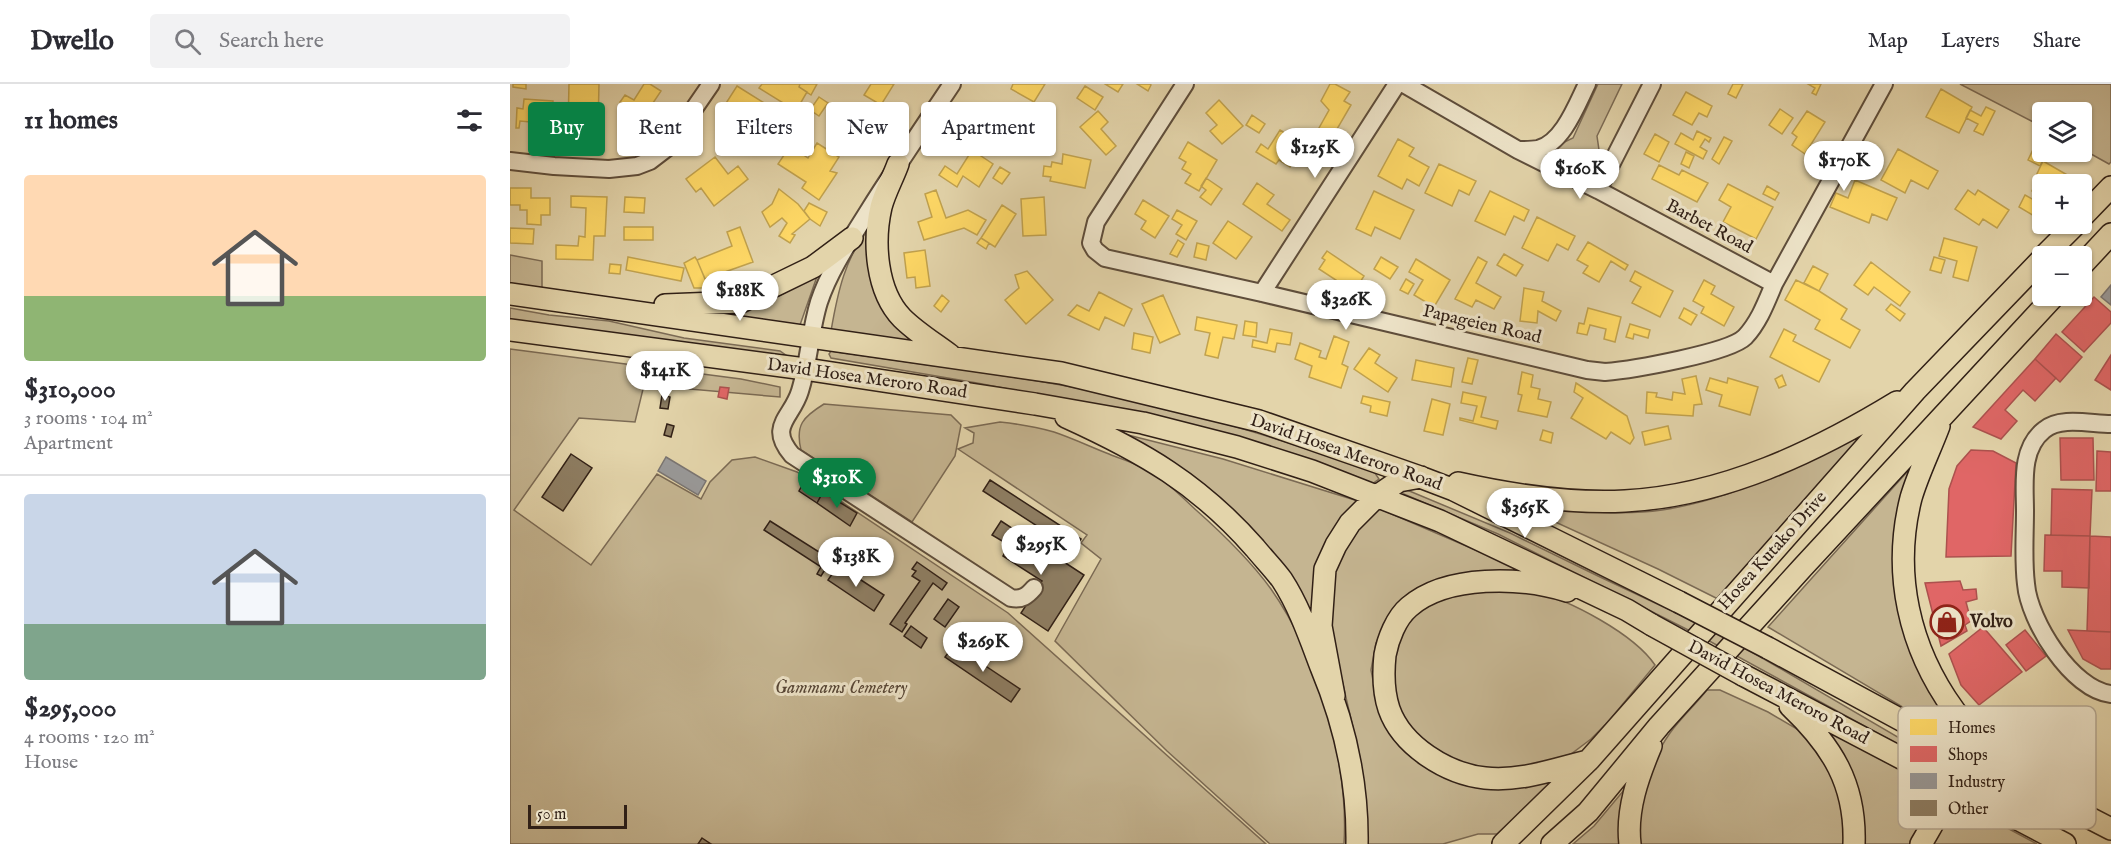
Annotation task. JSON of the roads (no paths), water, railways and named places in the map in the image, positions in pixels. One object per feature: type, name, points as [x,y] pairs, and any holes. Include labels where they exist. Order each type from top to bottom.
[{"type":"main road","points":[[898,164],[882,206],[878,235],[879,268],[888,300],[901,317],[954,358]]},
{"type":"main road","points":[[2092,207],[2111,187]]},
{"type":"main road","name":"Hosea Kutako Drive","points":[[2055,246],[2066,234]]},
{"type":"main road","points":[[2092,255],[2111,234]]},
{"type":"main road","points":[[598,305],[709,305],[741,302],[813,267],[852,238]]},
{"type":"main road","name":"Hosea Kutako Drive","points":[[1503,844],[1589,760],[1915,391],[2032,269]]},
{"type":"main road","name":"David Hosea Meroro Road","points":[[510,294],[1061,373],[1259,421],[1454,490],[1679,602],[1898,718]]},
{"type":"main road","name":"Hosea Kutako Drive","points":[[1552,844],[1588,812],[1659,726],[2045,306]]},
{"type":"main road","name":"David Hosea Meroro Road","points":[[510,330],[805,369],[1035,404],[1143,423],[1237,447],[1312,471],[1440,521],[1627,610],[1743,675],[1898,755]]},
{"type":"main road","points":[[1358,844],[1353,782],[1321,626],[1325,569],[1350,523],[1377,496],[1399,481],[1420,477],[1535,497],[1625,501],[1660,497],[1740,478],[1789,460],[1844,434],[1915,391]]},
{"type":"main road","points":[[1035,404],[1108,436],[1155,462],[1194,488],[1220,511],[1282,579],[1296,605],[1334,696]]},
{"type":"main road","points":[[1944,414],[1919,475],[1906,521],[1902,573],[1909,618],[1918,647],[1935,682],[1951,706]]},
{"type":"main road","points":[[1589,760],[1526,776],[1502,778],[1463,774],[1437,763],[1418,748],[1390,712],[1384,690],[1383,671],[1389,638],[1407,608],[1421,598],[1459,585],[1492,580],[1545,584],[1627,610]]},
{"type":"main road","points":[[1776,692],[1828,748],[1843,775],[1851,797],[1855,821],[1854,844]]},
{"type":"main road","points":[[1630,844],[1629,835],[1635,790],[1659,726]]},
{"type":"main road","name":"David Hosea Meroro Road","points":[[2096,821],[2111,829]]},
{"type":"main road","points":[[1921,844],[1930,829]]},
{"type":"main road","name":"David Hosea Meroro Road","points":[[2037,829],[2065,844]]},
{"type":"street","points":[[510,161],[609,169],[638,166],[650,161],[667,148],[711,84]]},
{"type":"street","points":[[952,84],[852,238],[820,301],[798,397],[780,431],[781,443],[792,455],[1011,598],[1023,598],[1034,588]]},
{"type":"street","name":"Papageien Road","points":[[1185,84],[1096,222],[1091,243],[1095,250],[1105,258],[1587,370],[1605,372],[1718,351],[1743,339],[1760,316],[1774,284],[1884,84]]},
{"type":"street","points":[[1262,293],[1397,84]]},
{"type":"street","name":"Barbet Road","points":[[1404,84],[1518,150],[1774,284]]},
{"type":"street","points":[[1518,150],[1538,149],[1547,145],[1558,135],[1569,122],[1587,84]]},
{"type":"street","points":[[1598,190],[1652,84]]},
{"type":"street","points":[[2111,424],[2060,422],[2045,428],[2032,443],[2025,469],[2026,586],[2032,608],[2045,635],[2078,678],[2100,693],[2111,694]]},
{"type":"place","name":"Volvo","points":[[1947,622]]},
{"type":"park label","name":"Gammams Cemetery","points":[[841,688]]}]
